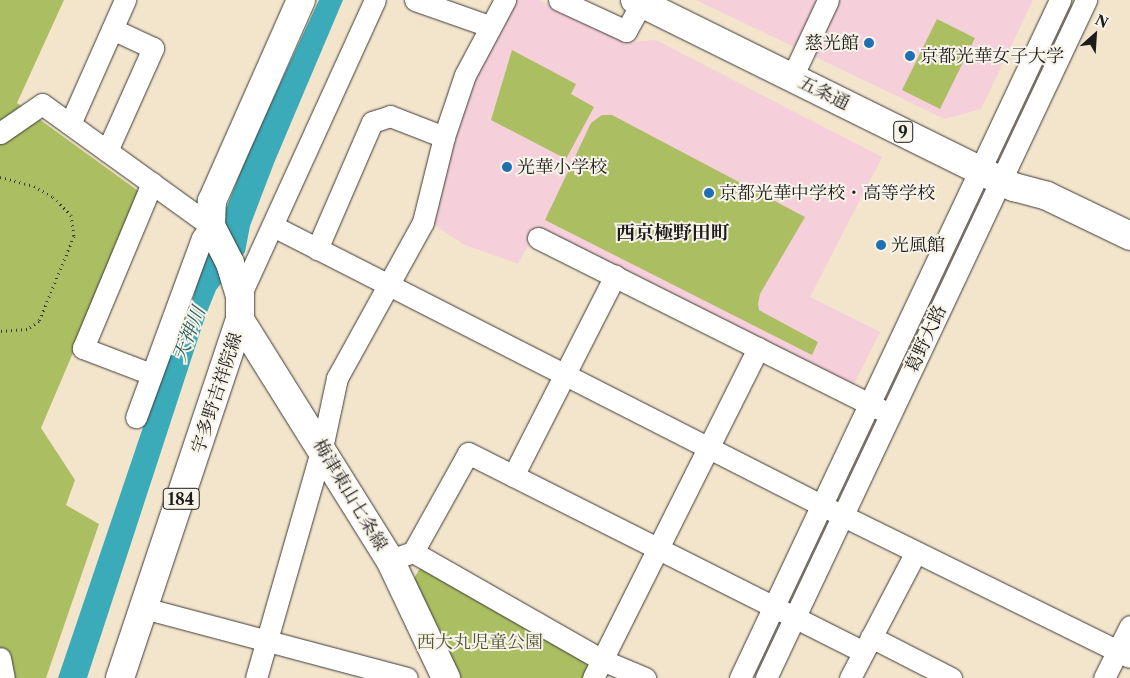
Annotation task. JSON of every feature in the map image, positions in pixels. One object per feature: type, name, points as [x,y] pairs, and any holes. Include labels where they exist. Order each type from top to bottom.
[{"type":"main road","points":[[240,308],[230,263],[212,226],[212,200],[301,0]]},
{"type":"main road","name":"五条通","points":[[640,1],[998,179],[1047,196],[1130,236]]},
{"type":"main road","name":"五条通","points":[[998,179],[1038,211],[1130,256]]},
{"type":"main road","name":"梅津東山七条線","points":[[240,308],[322,448],[402,556],[446,678]]},
{"type":"main road","name":"宇多野吉祥院線","points":[[120,678],[240,308]]},
{"type":"street","points":[[70,124],[125,0]]},
{"type":"street","points":[[240,308],[273,226],[375,0]]},
{"type":"street","points":[[416,0],[489,26]]},
{"type":"street","points":[[256,678],[322,448],[337,378],[387,284],[423,222],[444,137],[465,75],[489,26],[505,0]]},
{"type":"street","points":[[559,0],[626,31],[640,1]]},
{"type":"street","points":[[792,77],[828,0]]},
{"type":"street","name":"葛野大路","points":[[740,678],[869,404],[998,179],[1060,0]]},
{"type":"street","name":"葛野大路","points":[[766,678],[843,516],[998,179],[1086,0]]},
{"type":"street","points":[[107,151],[153,48],[112,29]]},
{"type":"street","points":[[0,133],[42,104],[212,226],[202,238],[136,417]]},
{"type":"street","points":[[317,249],[372,122],[390,116],[444,137]]},
{"type":"street","points":[[151,374],[83,348],[152,183]]},
{"type":"street","points":[[273,226],[821,505],[1124,654]]},
{"type":"street","points":[[538,238],[890,414]]},
{"type":"street","points":[[513,476],[615,276]]},
{"type":"street","points":[[597,669],[758,348]]},
{"type":"street","points":[[644,678],[597,669],[402,556],[468,453],[795,617],[951,678]]},
{"type":"street","points":[[850,678],[916,552]]},
{"type":"street","points":[[144,608],[407,678]]},
{"type":"street","points":[[1104,678],[1124,654],[1130,626]]},
{"type":"street","points":[[724,678],[745,636],[761,632]]},
{"type":"street","points":[[781,645],[790,657],[782,678]]},
{"type":"street","points":[[0,658],[4,678]]},
{"type":"path","points":[[0,177],[34,186],[53,197],[71,215],[74,236],[39,321],[28,329],[0,331]]},
{"type":"shaded area","name":"京都光華中学校・高等学校","points":[[513,0],[539,0],[629,42],[656,40],[882,157],[810,297],[880,332],[852,388],[537,229],[518,264],[463,244],[432,223],[460,112],[480,57]]},
{"type":"shaded area","name":"京都光華女子大学","points":[[696,0],[1033,0],[981,109],[945,119]]},
{"type":"green space","points":[[0,0],[64,0],[17,103],[141,193],[41,428],[75,480],[66,505],[99,524],[46,678],[0,678]]},
{"type":"green space","points":[[937,19],[975,38],[940,109],[902,90]]},
{"type":"green space","points":[[512,50],[576,84],[571,94],[594,107],[566,159],[491,120]]},
{"type":"green space","points":[[602,115],[612,115],[805,217],[760,294],[758,304],[759,310],[818,342],[812,355],[545,220],[591,123]]},
{"type":"green space","name":"西大丸児童公園","points":[[422,565],[585,661],[588,668],[583,678],[457,678],[413,580]]},
{"type":"water","name":"天神川","points":[[319,0],[343,0],[274,163],[250,226],[245,252],[216,290],[205,317],[87,678],[58,678],[160,377],[176,337],[186,324],[198,280],[248,153]]},
{"type":"place","name":"慈光館","points":[[869,43]]},
{"type":"place","name":"京都光華女子大学","points":[[910,56]]},
{"type":"place","name":"光華小学校","points":[[507,167]]},
{"type":"place","name":"京都光華中学校・高等学校","points":[[709,193]]},
{"type":"place","name":"光風館","points":[[881,245]]},
{"type":"district","name":"西京極野田町","points":[[673,233]]}]
